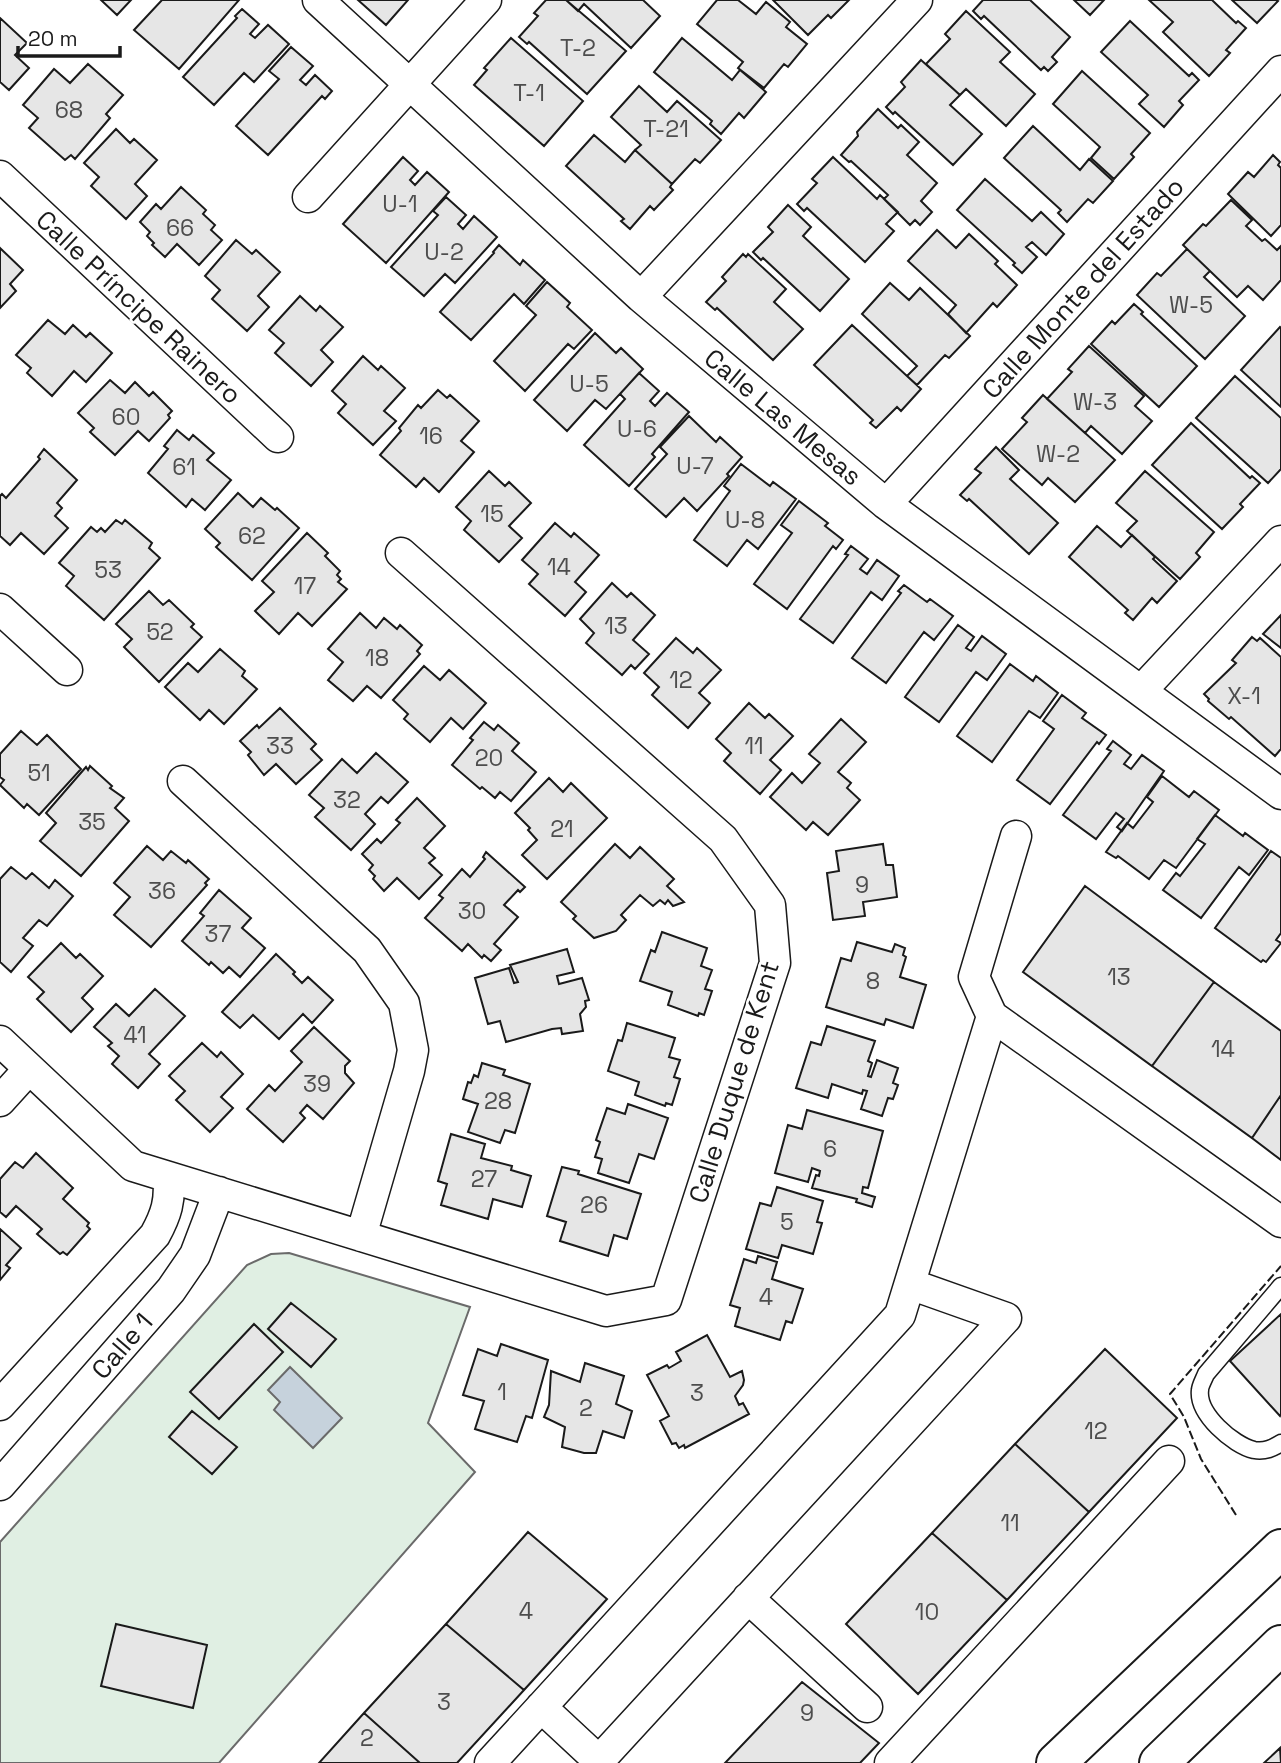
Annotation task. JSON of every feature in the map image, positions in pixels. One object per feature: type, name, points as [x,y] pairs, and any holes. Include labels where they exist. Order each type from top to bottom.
[{"type":"main road","points":[[1056,1763],[1281,1549]]},
{"type":"main road","points":[[1159,1763],[1281,1645]]},
{"type":"street","name":"Calle Las Mesas","points":[[318,0],[641,297],[886,504],[1281,794]]},
{"type":"street","points":[[308,197],[486,0]]},
{"type":"street","points":[[641,297],[918,0]]},
{"type":"street","name":"Calle Monte del Estado","points":[[886,504],[1281,71]]},
{"type":"street","name":"Calle Príncipe Rainero","points":[[0,176],[278,437]]},
{"type":"street","points":[[1141,691],[1281,541]]},
{"type":"street","name":"Calle Duque de Kent","points":[[0,1041],[133,1166],[606,1311],[666,1300],[775,963],[770,905],[723,839],[401,553]]},
{"type":"street","points":[[0,609],[67,670]]},
{"type":"street","points":[[183,781],[368,950],[404,1003],[413,1050],[361,1236]]},
{"type":"street","points":[[1016,836],[974,977],[992,1016],[1281,1222]]},
{"type":"street","points":[[490,1763],[900,1315],[992,1016]]},
{"type":"street","points":[[0,1101],[29,1069]]},
{"type":"street","name":"Calle 1","points":[[0,1405],[155,1235],[166,1215],[170,1193],[168,1177]]},
{"type":"street","name":"Calle 1","points":[[0,1485],[171,1290],[195,1255],[219,1192]]},
{"type":"street","points":[[541,1707],[598,1762],[1006,1318],[910,1284]]},
{"type":"street","points":[[890,1763],[1169,1461]]},
{"type":"street","points":[[748,1598],[867,1707]]},
{"type":"lane","points":[[1281,1286],[1206,1374],[1200,1390],[1202,1404],[1214,1424],[1235,1442],[1252,1450],[1272,1449],[1281,1443]]},
{"type":"green space","points":[[289,1253],[470,1307],[428,1423],[475,1472],[219,1763],[0,1763],[0,1542],[247,1265],[271,1254]]},
{"type":"shaded area","points":[[290,1367],[342,1418],[313,1448],[274,1410],[280,1402],[268,1390]]},
{"type":"building","points":[[101,0],[131,0],[117,15]]},
{"type":"building","points":[[162,0],[239,0],[179,69],[134,30]]},
{"type":"building","points":[[358,0],[408,0],[386,25]]},
{"type":"building","points":[[546,0],[566,0],[626,51],[587,94],[529,42],[527,44],[519,37],[538,16],[534,13]]},
{"type":"building","points":[[566,0],[643,0],[660,16],[631,48],[584,4],[578,11]]},
{"type":"building","points":[[717,0],[738,0],[756,14],[766,2],[790,22],[786,27],[807,44],[788,67],[784,64],[764,88],[738,68],[743,62],[697,24]]},
{"type":"building","points":[[773,0],[849,0],[831,18],[828,15],[808,35]]},
{"type":"building","points":[[983,0],[1030,0],[1070,37],[1052,57],[1057,62],[1048,71],[1044,67],[1041,70],[984,16],[981,19],[973,11]]},
{"type":"building","points":[[1074,0],[1104,0],[1090,15]]},
{"type":"building","points":[[1149,0],[1212,0],[1236,23],[1238,21],[1246,28],[1226,50],[1230,53],[1209,76],[1163,32],[1173,22]]},
{"type":"building","points":[[1232,0],[1276,0],[1278,1],[1257,23]]},
{"type":"building","points":[[242,9],[259,24],[250,34],[255,38],[268,25],[289,44],[254,82],[244,73],[214,105],[183,77],[237,18],[235,16]]},
{"type":"building","points":[[966,11],[1010,52],[1000,62],[1035,94],[1006,126],[966,89],[960,95],[926,64],[950,39],[945,34]]},
{"type":"building","points":[[0,18],[27,43],[15,55],[29,68],[9,90],[0,82]]},
{"type":"building","points":[[1130,21],[1189,76],[1192,73],[1199,80],[1179,101],[1183,105],[1164,127],[1139,104],[1148,95],[1101,52]]},
{"type":"building","points":[[511,38],[583,101],[544,146],[474,85],[487,70],[484,68]]},
{"type":"building","points":[[682,38],[732,80],[740,70],[766,92],[744,118],[739,113],[721,134],[710,124],[712,121],[654,72]]},
{"type":"building","points":[[291,47],[313,66],[300,80],[306,85],[315,75],[332,91],[325,99],[322,96],[268,155],[236,126],[279,79],[269,71]]},
{"type":"building","points":[[921,60],[960,95],[950,105],[982,134],[953,165],[895,112],[893,114],[886,107],[905,87],[901,82]]},
{"type":"building","points":[[88,64],[123,95],[106,114],[110,118],[75,159],[71,155],[65,160],[29,128],[38,118],[23,105],[54,69],[70,83]]},
{"type":"building","points":[[1082,71],[1150,133],[1131,154],[1134,157],[1114,179],[1091,158],[1100,147],[1053,104]]},
{"type":"building","points":[[639,86],[667,112],[677,101],[721,140],[700,163],[695,159],[672,184],[635,150],[641,145],[611,117]]},
{"type":"building","points":[[878,109],[898,128],[901,125],[919,142],[907,155],[937,183],[921,201],[932,212],[920,225],[915,220],[910,225],[884,199],[888,195],[841,155]]},
{"type":"building","points":[[1033,126],[1080,170],[1089,159],[1113,181],[1093,203],[1088,199],[1067,222],[1058,213],[1061,210],[1004,158]]},
{"type":"building","points":[[116,129],[130,143],[134,139],[157,160],[135,184],[147,196],[126,219],[91,186],[99,177],[84,163]]},
{"type":"building","points":[[594,135],[625,162],[635,150],[672,184],[670,187],[673,190],[654,210],[650,206],[630,229],[621,221],[624,219],[566,166]]},
{"type":"building","points":[[1273,155],[1280,162],[1278,165],[1281,168],[1281,225],[1271,236],[1228,194],[1248,172],[1254,177]]},
{"type":"building","points":[[403,157],[418,171],[410,180],[415,185],[427,172],[449,192],[386,263],[343,224]]},
{"type":"building","points":[[833,157],[877,199],[880,195],[898,212],[886,224],[894,231],[865,262],[807,208],[804,211],[797,204],[817,183],[812,179]]},
{"type":"building","points":[[985,179],[1032,221],[1041,212],[1064,234],[1046,255],[1032,242],[1026,247],[1037,257],[1022,273],[1013,265],[1015,263],[957,210]]},
{"type":"building","points":[[181,187],[206,210],[203,214],[215,225],[211,230],[222,240],[199,265],[177,244],[165,257],[152,245],[154,243],[147,236],[150,232],[140,222],[156,204],[161,209]]},
{"type":"building","points":[[446,197],[466,215],[458,224],[463,229],[474,216],[497,237],[455,283],[445,274],[424,296],[391,267],[438,215],[433,211]]},
{"type":"building","points":[[1231,200],[1252,220],[1246,226],[1262,241],[1265,239],[1277,250],[1281,246],[1281,280],[1263,300],[1248,286],[1237,297],[1183,245]]},
{"type":"building","points":[[788,205],[811,227],[803,236],[849,279],[820,311],[763,258],[761,260],[753,252],[773,232],[768,227]]},
{"type":"building","points":[[937,230],[956,248],[969,234],[998,261],[995,264],[1017,285],[997,307],[993,303],[966,333],[948,314],[956,305],[908,261]]},
{"type":"building","points":[[236,240],[252,254],[256,250],[280,272],[258,296],[269,307],[247,331],[212,299],[220,290],[205,276]]},
{"type":"building","points":[[499,245],[520,265],[523,260],[545,280],[524,304],[514,294],[471,340],[440,312]]},
{"type":"building","points":[[0,248],[23,270],[10,284],[16,291],[0,308]]},
{"type":"building","points":[[1187,249],[1210,271],[1204,277],[1245,316],[1205,359],[1137,295],[1157,273],[1161,276]]},
{"type":"building","points":[[743,254],[746,257],[748,254],[786,289],[774,302],[803,329],[773,360],[717,308],[715,310],[706,302],[726,281],[722,277]]},
{"type":"building","points":[[547,282],[570,303],[567,307],[592,330],[574,349],[568,344],[525,391],[494,361],[536,315],[526,306]]},
{"type":"building","points":[[890,283],[909,300],[920,288],[970,336],[949,358],[945,355],[917,385],[907,376],[917,366],[862,314]]},
{"type":"building","points":[[300,296],[316,311],[320,306],[343,327],[321,350],[333,362],[311,386],[275,353],[284,343],[269,330]]},
{"type":"building","points":[[1134,304],[1143,312],[1141,314],[1197,366],[1159,407],[1091,344],[1112,321],[1115,324]]},
{"type":"building","points":[[48,320],[65,334],[73,325],[86,337],[90,333],[112,353],[86,382],[74,371],[52,396],[27,373],[31,368],[16,355]]},
{"type":"building","points":[[852,325],[921,389],[901,411],[897,407],[876,428],[870,423],[873,420],[814,365]]},
{"type":"building","points":[[1281,328],[1281,407],[1241,370]]},
{"type":"building","points":[[595,333],[616,353],[621,348],[643,369],[606,409],[595,400],[567,431],[534,400]]},
{"type":"building","points":[[1089,346],[1144,396],[1135,406],[1152,421],[1122,454],[1091,426],[1085,433],[1047,399],[1072,372],[1068,369]]},
{"type":"building","points":[[363,356],[378,370],[381,366],[405,388],[384,411],[396,421],[373,445],[338,413],[346,404],[332,391]]},
{"type":"building","points":[[639,373],[659,391],[650,401],[655,406],[667,393],[689,412],[652,454],[655,457],[629,486],[584,445],[625,399],[620,394]]},
{"type":"building","points":[[1235,376],[1281,418],[1281,469],[1268,483],[1196,418]]},
{"type":"building","points":[[110,380],[125,393],[135,382],[149,396],[153,392],[172,411],[168,415],[170,418],[149,441],[138,431],[115,455],[90,432],[94,428],[78,413]]},
{"type":"building","points":[[438,390],[447,398],[450,395],[479,421],[461,441],[474,452],[439,492],[424,478],[416,487],[380,455],[401,431],[399,428],[418,405],[421,408]]},
{"type":"building","points":[[1043,395],[1115,460],[1075,502],[1048,478],[1042,485],[1002,449],[1027,422],[1022,418]]},
{"type":"building","points":[[689,416],[716,442],[720,437],[742,457],[727,474],[729,476],[697,511],[684,498],[666,517],[635,489],[667,454],[660,447]]},
{"type":"building","points":[[1191,423],[1250,478],[1252,476],[1260,483],[1240,504],[1243,507],[1222,529],[1152,465]]},
{"type":"building","points":[[177,430],[189,440],[193,435],[214,453],[207,460],[231,480],[205,510],[192,499],[186,507],[148,473],[168,449],[164,446]]},
{"type":"building","points":[[996,447],[1019,470],[1010,479],[1058,523],[1029,554],[969,499],[967,501],[960,495],[981,473],[975,469]]},
{"type":"building","points":[[44,449],[77,480],[57,503],[62,508],[55,516],[68,528],[44,554],[21,533],[10,545],[0,536],[0,496],[2,494],[6,498],[40,459],[38,457]]},
{"type":"building","points":[[741,464],[770,486],[773,482],[796,499],[758,549],[747,540],[727,566],[694,540],[730,491],[724,486]]},
{"type":"building","points":[[489,471],[505,486],[509,482],[531,503],[509,526],[522,538],[499,562],[464,530],[471,521],[456,507]]},
{"type":"building","points":[[1145,471],[1214,532],[1196,553],[1200,557],[1180,579],[1127,531],[1137,521],[1116,503]]},
{"type":"building","points":[[238,493],[253,507],[261,498],[299,528],[252,580],[216,547],[220,543],[205,529]]},
{"type":"building","points":[[799,501],[828,523],[825,526],[843,540],[836,549],[833,546],[787,609],[754,584],[792,533],[781,525]]},
{"type":"building","points":[[116,520],[122,524],[125,520],[152,543],[149,548],[160,558],[104,620],[66,586],[74,576],[59,563],[91,527],[97,532],[101,528],[105,532]]},
{"type":"building","points":[[555,523],[571,537],[574,533],[599,555],[575,582],[586,592],[565,616],[529,584],[538,574],[522,560]]},
{"type":"building","points":[[1097,526],[1121,547],[1132,535],[1177,581],[1157,603],[1152,598],[1133,620],[1125,613],[1128,610],[1069,557]]},
{"type":"building","points":[[307,533],[328,553],[325,556],[340,571],[337,575],[341,579],[338,582],[347,589],[312,626],[298,613],[279,634],[255,611],[274,592],[262,581]]},
{"type":"building","points":[[851,546],[868,559],[860,569],[867,574],[877,560],[899,576],[882,600],[871,592],[833,643],[800,619],[848,555],[845,554]]},
{"type":"building","points":[[612,583],[627,597],[631,593],[655,615],[633,640],[649,654],[635,669],[631,665],[622,675],[586,643],[594,633],[580,619]]},
{"type":"building","points":[[904,585],[953,616],[934,640],[924,632],[886,683],[852,658],[901,593],[898,591]]},
{"type":"building","points":[[149,591],[163,605],[169,600],[194,624],[191,627],[202,637],[159,682],[124,647],[132,639],[116,624]]},
{"type":"building","points":[[360,613],[376,628],[384,618],[397,629],[400,625],[422,645],[417,651],[420,654],[381,698],[367,686],[353,701],[328,680],[343,662],[328,649]]},
{"type":"building","points":[[1281,615],[1281,648],[1263,634]]},
{"type":"building","points":[[958,625],[974,637],[966,648],[971,651],[982,636],[1006,654],[987,680],[976,672],[939,722],[905,697]]},
{"type":"building","points":[[1252,637],[1257,641],[1260,638],[1281,657],[1281,749],[1275,756],[1231,717],[1229,719],[1208,701],[1204,694],[1236,663],[1232,660]]},
{"type":"building","points":[[676,638],[693,653],[697,648],[721,670],[699,693],[710,703],[688,728],[652,695],[659,687],[644,673]]},
{"type":"building","points":[[220,649],[245,671],[242,676],[257,689],[224,724],[209,710],[200,720],[165,687],[188,663],[198,672]]},
{"type":"building","points":[[1010,664],[1033,681],[1036,676],[1058,693],[1040,718],[1029,711],[992,762],[957,736]]},
{"type":"building","points":[[424,666],[440,680],[449,670],[486,703],[463,729],[451,718],[430,742],[404,719],[408,714],[393,700]]},
{"type":"building","points":[[1062,695],[1086,713],[1082,718],[1106,735],[1099,744],[1097,742],[1050,804],[1017,780],[1054,729],[1043,721]]},
{"type":"building","points":[[749,703],[765,718],[769,714],[793,736],[770,760],[781,770],[760,794],[724,761],[731,753],[716,739]]},
{"type":"building","points":[[280,708],[316,744],[311,749],[322,760],[296,784],[276,764],[264,775],[248,755],[251,752],[240,741]]},
{"type":"building","points":[[841,719],[866,742],[838,772],[851,783],[847,788],[860,800],[828,835],[813,822],[806,830],[770,797],[792,773],[802,783],[820,763],[809,754]]},
{"type":"building","points":[[484,722],[494,730],[498,725],[519,743],[512,751],[536,772],[511,801],[500,792],[495,798],[482,787],[480,789],[452,765]]},
{"type":"building","points":[[21,731],[37,745],[47,735],[81,769],[39,815],[27,804],[24,808],[0,785],[4,780],[0,777],[0,754]]},
{"type":"building","points":[[1113,741],[1131,755],[1124,764],[1131,769],[1142,755],[1164,771],[1122,831],[1117,827],[1124,819],[1116,813],[1096,839],[1063,815],[1111,751],[1107,749]]},
{"type":"building","points":[[376,753],[408,782],[388,803],[381,797],[365,814],[375,824],[351,850],[315,817],[324,808],[309,795],[342,759],[357,773]]},
{"type":"building","points":[[90,766],[112,786],[110,788],[124,798],[115,808],[129,821],[81,876],[40,841],[56,823],[46,813],[86,767],[88,770]]},
{"type":"building","points":[[1162,776],[1189,797],[1194,791],[1219,810],[1176,868],[1164,860],[1149,879],[1118,856],[1116,858],[1106,852],[1127,823],[1133,828],[1153,802],[1147,797]]},
{"type":"building","points":[[549,778],[563,792],[571,783],[607,818],[547,879],[522,855],[537,840],[528,830],[530,828],[515,813]]},
{"type":"building","points":[[417,798],[445,826],[424,848],[435,858],[429,863],[442,875],[419,899],[397,878],[384,891],[369,870],[373,865],[362,854],[377,839],[381,843],[400,823],[396,820]]},
{"type":"building","points":[[1215,815],[1268,850],[1249,875],[1239,867],[1201,918],[1163,890],[1176,873],[1180,876],[1205,844],[1197,839]]},
{"type":"building","points":[[615,844],[630,858],[640,847],[674,879],[667,886],[684,902],[673,906],[668,900],[665,904],[660,900],[653,906],[640,895],[621,915],[626,920],[616,931],[594,938],[573,919],[576,916],[561,902]]},
{"type":"building","points":[[883,844],[886,865],[893,865],[897,897],[863,902],[865,916],[833,920],[827,873],[839,871],[836,851]]},
{"type":"building","points":[[147,846],[163,860],[171,851],[186,863],[188,860],[209,879],[205,883],[207,885],[151,947],[114,915],[130,897],[114,883]]},
{"type":"building","points":[[1271,851],[1281,858],[1281,933],[1276,940],[1281,943],[1266,962],[1261,962],[1215,928]]},
{"type":"building","points":[[486,852],[525,887],[520,892],[518,890],[504,905],[518,917],[494,944],[501,950],[491,961],[484,955],[482,958],[468,944],[462,951],[425,918],[443,898],[439,895],[462,869],[470,877],[485,859],[483,857]]},
{"type":"building","points":[[11,867],[26,879],[32,873],[49,888],[55,880],[73,896],[47,926],[39,920],[23,938],[33,946],[11,972],[0,962],[0,879]]},
{"type":"building","points":[[1085,886],[1214,982],[1152,1066],[1023,972]]},
{"type":"building","points":[[219,890],[251,918],[242,928],[265,948],[240,977],[229,967],[223,973],[211,962],[209,965],[182,941],[204,916],[200,913]]},
{"type":"building","points":[[662,932],[707,948],[701,966],[712,970],[705,989],[712,991],[704,1015],[699,1013],[698,1016],[668,1005],[672,992],[640,981],[651,950],[655,952]]},
{"type":"building","points":[[857,942],[892,952],[895,944],[905,948],[903,955],[906,957],[900,977],[926,985],[913,1028],[886,1019],[884,1025],[826,1007],[841,958],[851,961]]},
{"type":"building","points":[[61,943],[76,958],[80,954],[103,976],[82,998],[93,1009],[71,1032],[37,999],[44,992],[28,977]]},
{"type":"building","points":[[567,949],[574,972],[557,976],[559,984],[582,978],[589,1000],[585,1001],[586,1007],[580,1014],[583,1031],[562,1034],[561,1028],[552,1029],[506,1042],[500,1021],[488,1024],[475,978],[509,968],[514,983],[518,982],[510,965]]},
{"type":"building","points":[[276,954],[295,972],[293,974],[302,983],[308,977],[333,1000],[312,1023],[303,1014],[279,1039],[253,1015],[240,1028],[222,1012]]},
{"type":"building","points":[[1214,982],[1281,1031],[1281,1095],[1252,1138],[1152,1066]]},
{"type":"building","points":[[155,989],[185,1016],[149,1054],[160,1064],[138,1088],[112,1064],[119,1056],[108,1046],[112,1043],[94,1027],[116,1004],[129,1016]]},
{"type":"building","points":[[627,1023],[675,1038],[669,1057],[680,1060],[674,1077],[680,1079],[672,1105],[666,1103],[665,1106],[635,1095],[639,1082],[608,1071],[618,1040],[622,1041]]},
{"type":"building","points":[[827,1026],[875,1041],[868,1061],[872,1063],[868,1076],[871,1077],[877,1060],[898,1068],[893,1083],[898,1085],[893,1099],[888,1098],[882,1116],[861,1109],[867,1091],[863,1090],[862,1094],[832,1084],[828,1098],[796,1088],[811,1042],[821,1045]]},
{"type":"building","points":[[314,1027],[350,1061],[345,1066],[345,1073],[354,1083],[323,1119],[307,1105],[300,1113],[305,1118],[283,1142],[247,1109],[269,1085],[275,1091],[302,1062],[291,1051]]},
{"type":"building","points":[[202,1043],[217,1057],[221,1052],[243,1074],[221,1097],[233,1108],[210,1132],[176,1100],[185,1091],[169,1076]]},
{"type":"building","points":[[482,1063],[505,1070],[503,1075],[530,1084],[515,1133],[505,1130],[500,1143],[468,1132],[478,1104],[463,1099],[468,1082],[471,1083],[474,1075],[478,1077]]},
{"type":"building","points":[[1281,1095],[1281,1160],[1252,1138]]},
{"type":"building","points":[[628,1104],[668,1118],[654,1159],[639,1154],[629,1183],[598,1173],[602,1159],[595,1157],[600,1142],[596,1140],[607,1108],[625,1114]]},
{"type":"building","points":[[807,1110],[883,1131],[868,1188],[863,1187],[862,1193],[875,1197],[872,1207],[856,1202],[857,1199],[812,1188],[820,1171],[812,1168],[808,1182],[775,1173],[788,1125],[802,1129]]},
{"type":"building","points":[[451,1134],[485,1144],[481,1158],[512,1166],[511,1170],[531,1176],[522,1207],[493,1199],[488,1219],[441,1205],[447,1184],[438,1181]]},
{"type":"building","points":[[36,1153],[73,1188],[63,1199],[89,1223],[87,1226],[90,1229],[67,1255],[63,1252],[60,1254],[37,1234],[42,1229],[16,1206],[6,1217],[0,1212],[0,1179],[15,1162],[23,1168]]},
{"type":"building","points":[[562,1167],[641,1194],[627,1239],[614,1235],[608,1256],[560,1241],[566,1222],[547,1216]]},
{"type":"building","points":[[777,1187],[823,1201],[817,1222],[822,1223],[813,1254],[782,1245],[778,1258],[746,1249],[760,1203],[771,1206]]},
{"type":"building","points":[[0,1229],[21,1248],[6,1265],[10,1268],[0,1280]]},
{"type":"building","points":[[758,1256],[777,1262],[772,1279],[803,1289],[792,1323],[786,1321],[780,1340],[735,1326],[740,1308],[730,1305],[744,1259],[756,1263]]},
{"type":"building","points":[[291,1303],[336,1339],[311,1367],[268,1329]]},
{"type":"building","points":[[1281,1314],[1281,1414],[1280,1416],[1230,1361]]},
{"type":"building","points":[[254,1324],[283,1352],[219,1419],[190,1392]]},
{"type":"building","points":[[707,1335],[730,1377],[742,1371],[743,1385],[735,1396],[739,1405],[743,1403],[749,1414],[685,1448],[684,1445],[679,1448],[676,1443],[672,1444],[660,1421],[669,1416],[647,1375],[681,1361],[676,1352]]},
{"type":"building","points":[[501,1344],[548,1360],[532,1418],[526,1416],[517,1442],[475,1429],[484,1401],[463,1395],[478,1349],[497,1356]]},
{"type":"building","points":[[1105,1349],[1177,1418],[1089,1512],[1015,1444]]},
{"type":"building","points":[[585,1363],[624,1376],[616,1404],[632,1411],[624,1438],[603,1431],[596,1453],[562,1447],[565,1427],[544,1417],[549,1405],[551,1371],[580,1382]]},
{"type":"building","points":[[192,1411],[237,1447],[212,1474],[169,1437]]},
{"type":"building","points":[[1015,1444],[1089,1512],[1007,1600],[932,1533]]},
{"type":"building","points":[[528,1532],[607,1599],[524,1690],[446,1624]]},
{"type":"building","points":[[932,1533],[1007,1600],[918,1694],[846,1624]]},
{"type":"building","points":[[116,1624],[207,1645],[193,1708],[101,1686]]},
{"type":"building","points":[[446,1624],[524,1690],[457,1763],[420,1763],[364,1713]]},
{"type":"building","points":[[802,1682],[879,1743],[860,1763],[725,1763]]},
{"type":"building","points":[[364,1713],[420,1763],[319,1763]]},
{"type":"building","points":[[1280,1748],[1281,1763],[1264,1763]]},
{"type":"fence","points":[[1236,1515],[1201,1459],[1184,1417],[1170,1394],[1281,1266]]}]
